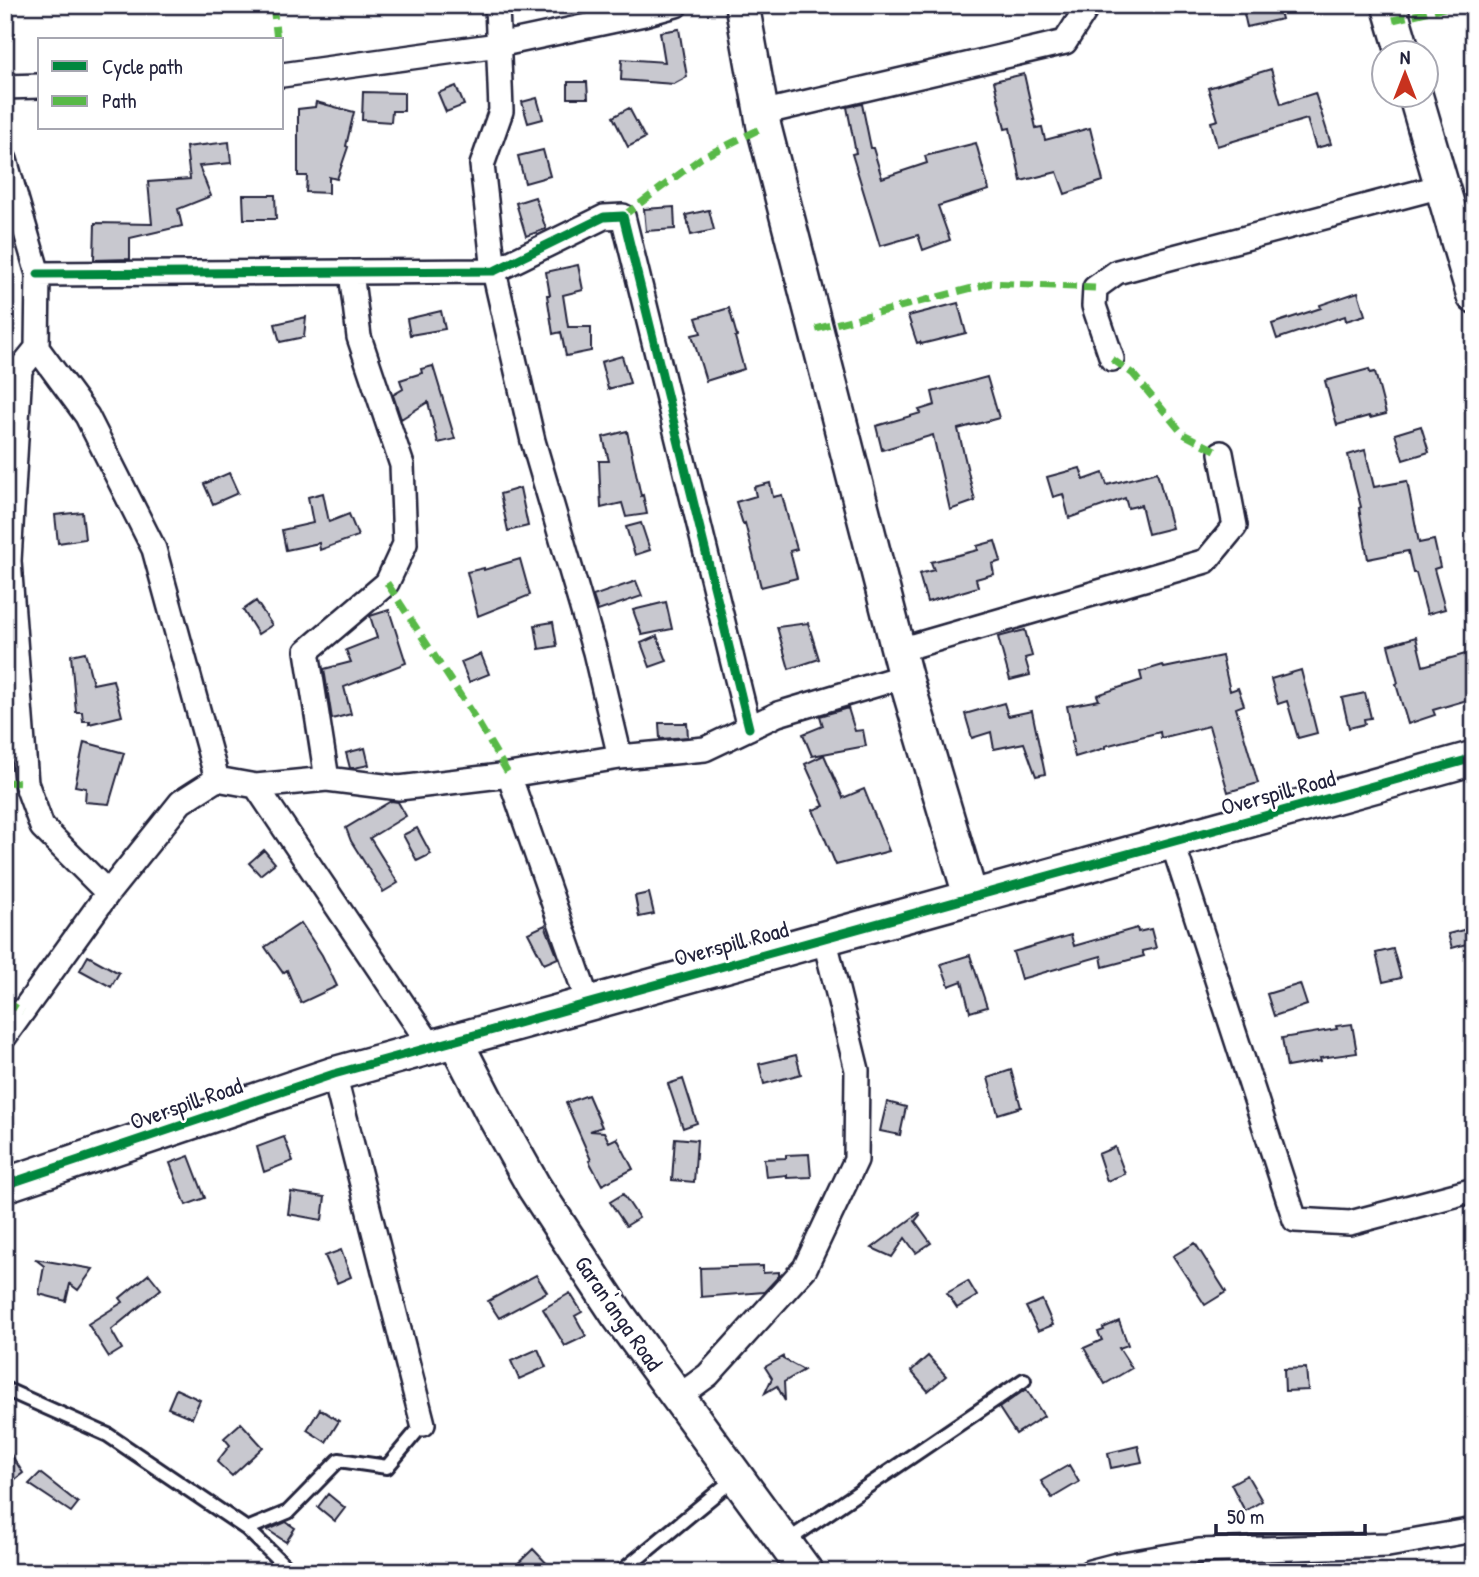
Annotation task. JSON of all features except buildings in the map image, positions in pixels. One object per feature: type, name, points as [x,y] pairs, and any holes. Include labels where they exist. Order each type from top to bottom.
[{"type":"street","points":[[497,5],[501,111],[482,165],[494,271],[533,440],[595,652],[620,757]]},
{"type":"street","points":[[284,75],[498,45],[676,5]]},
{"type":"street","points":[[742,5],[761,113],[902,663],[971,898]]},
{"type":"street","points":[[761,113],[1065,42],[1086,5]]},
{"type":"street","points":[[1389,5],[1399,38]]},
{"type":"street","points":[[5,87],[38,86]]},
{"type":"street","points":[[1419,108],[1474,296]]},
{"type":"street","points":[[5,160],[38,274],[37,348],[86,416],[154,549],[217,779]]},
{"type":"street","points":[[1112,359],[1094,306],[1094,297],[1095,288],[1117,272],[1442,186]]},
{"type":"street","points":[[38,274],[494,271],[604,217],[623,216],[748,728]]},
{"type":"street","points":[[327,779],[307,651],[387,583],[405,544],[402,465],[359,337],[351,272]]},
{"type":"street","points":[[37,348],[20,369],[9,561],[26,783],[42,827],[108,893]]},
{"type":"street","points":[[5,1036],[108,893],[181,802],[217,779],[256,786],[327,779],[399,788],[509,775],[620,757],[705,749],[778,714],[902,663],[1206,561],[1235,526],[1221,453]]},
{"type":"street","name":"Overspill Road","points":[[5,1185],[334,1074],[1474,758]]},
{"type":"street","points":[[509,775],[588,1002]]},
{"type":"street","points":[[256,786],[443,1043]]},
{"type":"street","points":[[1172,841],[1294,1220],[1350,1223],[1474,1190]]},
{"type":"street","points":[[678,1397],[708,1375],[805,1268],[856,1160],[857,1070],[824,937]]},
{"type":"street","name":"Garan'anga Road","points":[[443,1043],[492,1112],[534,1187],[618,1315],[806,1572]]},
{"type":"street","points":[[334,1074],[423,1424]]},
{"type":"street","points":[[1090,1572],[1117,1565],[1388,1545],[1474,1530]]},
{"type":"lane","points":[[785,1543],[1024,1380]]},
{"type":"lane","points":[[5,1389],[108,1435],[247,1529],[291,1572]]},
{"type":"lane","points":[[247,1529],[288,1512],[339,1460],[387,1467],[423,1424]]},
{"type":"lane","points":[[621,1572],[736,1477]]},
{"type":"marked path","points":[[273,5],[277,38]]},
{"type":"marked path","points":[[1393,20],[1456,5]]},
{"type":"marked path","points":[[623,216],[701,158],[764,127]]},
{"type":"marked path","points":[[816,329],[991,283],[1095,288]]},
{"type":"marked path","points":[[1112,359],[1133,374],[1183,434],[1221,453]]},
{"type":"marked path","points":[[387,583],[509,775]]},
{"type":"marked path","points":[[5,782],[26,783]]},
{"type":"marked path","points":[[5,1001],[23,1012]]},
{"type":"cycle path","points":[[38,274],[494,271],[604,217],[623,216],[749,728]]},
{"type":"cycle path","points":[[5,1185],[334,1074],[1474,758]]}]
